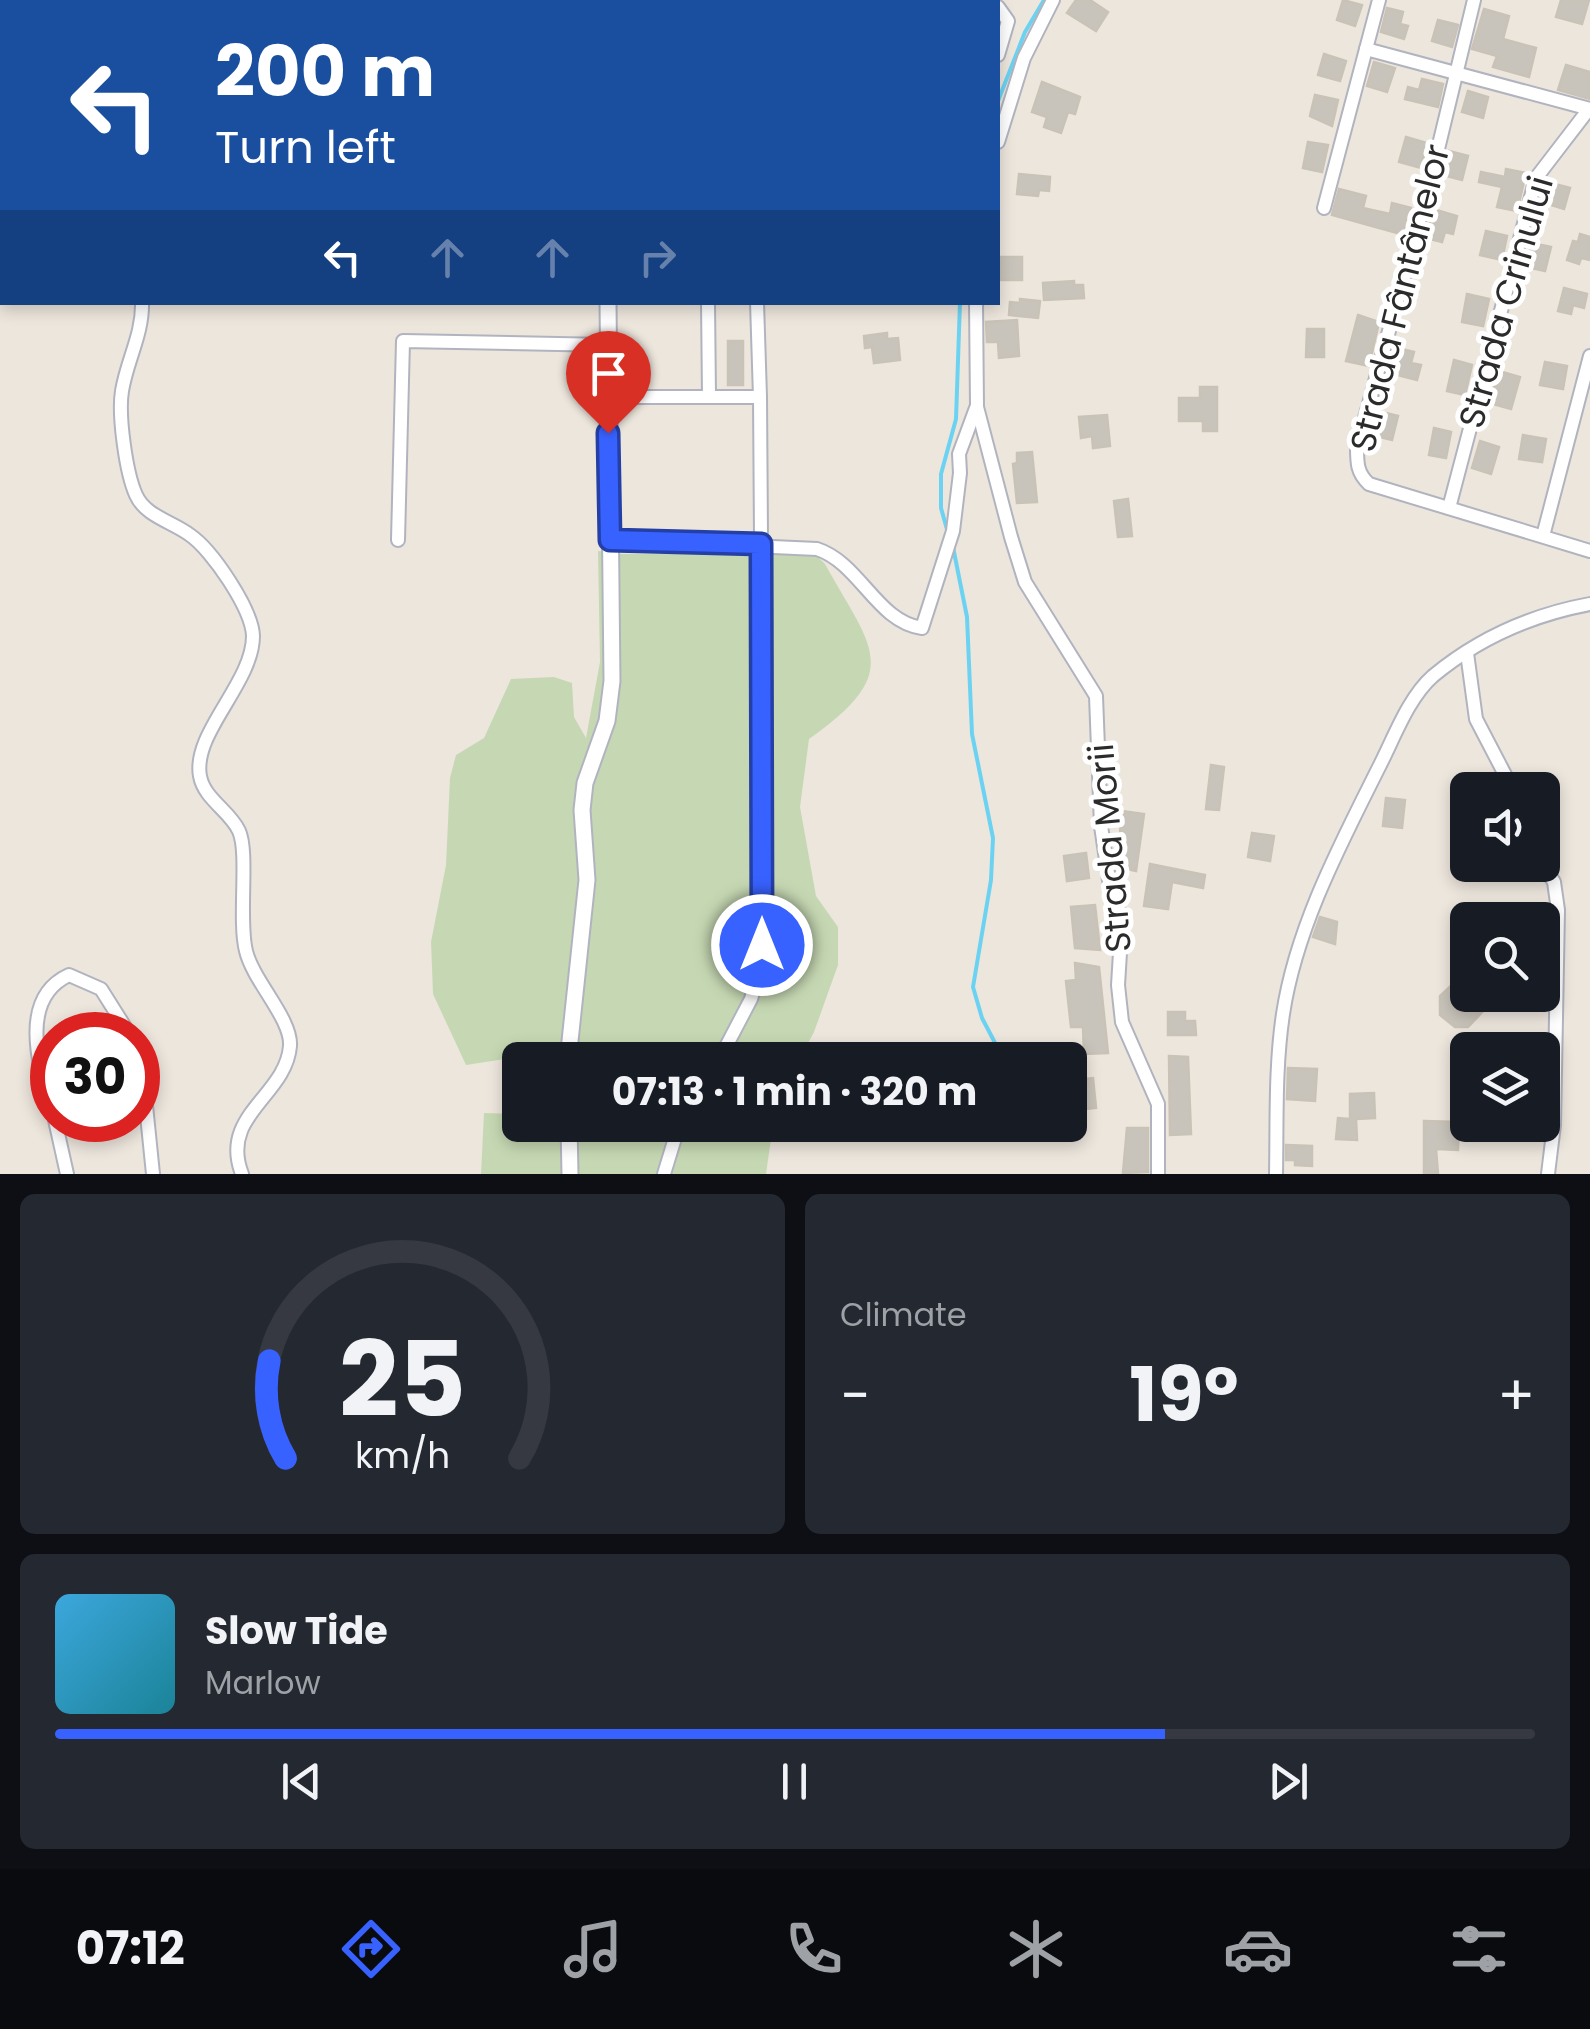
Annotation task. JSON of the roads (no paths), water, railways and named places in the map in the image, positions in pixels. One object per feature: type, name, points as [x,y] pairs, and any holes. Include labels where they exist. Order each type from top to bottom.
[{"type":"street","points":[[1010,54],[1053,0]]},
{"type":"street","points":[[1324,208],[1379,0]]},
{"type":"street","name":"Strada Fântânelor","points":[[1474,0],[1357,447],[1360,476],[1368,484],[1590,551]]},
{"type":"street","points":[[1000,11],[1008,20],[1010,54],[1000,127]]},
{"type":"street","points":[[1366,49],[1589,109]]},
{"type":"street","name":"Strada Crinului","points":[[1450,508],[1536,178],[1589,109]]},
{"type":"street","points":[[142,305],[138,341],[121,395],[136,497],[146,509],[203,545],[252,628],[245,667],[200,763],[203,784],[239,830],[246,954],[290,1043],[288,1059],[241,1128],[234,1156],[242,1174]]},
{"type":"street","points":[[570,1042],[587,880],[582,810],[585,783],[606,721],[612,681],[608,305]]},
{"type":"street","points":[[708,305],[709,397]]},
{"type":"street","points":[[729,1042],[752,999],[764,955],[756,305]]},
{"type":"street","name":"Strada Morii","points":[[976,305],[977,407],[988,462],[1025,582],[1096,696],[1100,826],[1109,880],[1122,920],[1118,985],[1122,1022],[1158,1104],[1158,1174]]},
{"type":"street","points":[[398,540],[403,342],[608,345]]},
{"type":"street","points":[[1543,536],[1590,356]]},
{"type":"street","points":[[608,397],[760,397]]},
{"type":"street","points":[[610,540],[793,545],[827,552],[897,619],[922,628],[953,531],[960,474],[958,454],[977,407]]},
{"type":"street","points":[[1276,1174],[1283,1014],[1294,964],[1351,823],[1410,707],[1431,678],[1514,623],[1590,604]]},
{"type":"street","points":[[1467,653],[1476,720],[1506,772]]},
{"type":"street","points":[[1548,1174],[1554,1125],[1558,910],[1554,882]]},
{"type":"street","points":[[38,1012],[54,981],[69,974],[101,989],[116,1012]]},
{"type":"street","points":[[59,1142],[67,1174]]},
{"type":"street","points":[[149,1142],[152,1174]]},
{"type":"street","points":[[569,1142],[570,1174]]},
{"type":"street","points":[[664,1174],[674,1142]]},
{"type":"waterway","points":[[1000,96],[1025,32],[1044,0]]},
{"type":"waterway","points":[[948,533],[941,508],[941,474],[956,419],[960,305]]},
{"type":"waterway","points":[[953,547],[967,617],[972,734],[993,838],[991,880],[973,987],[995,1042]]}]
